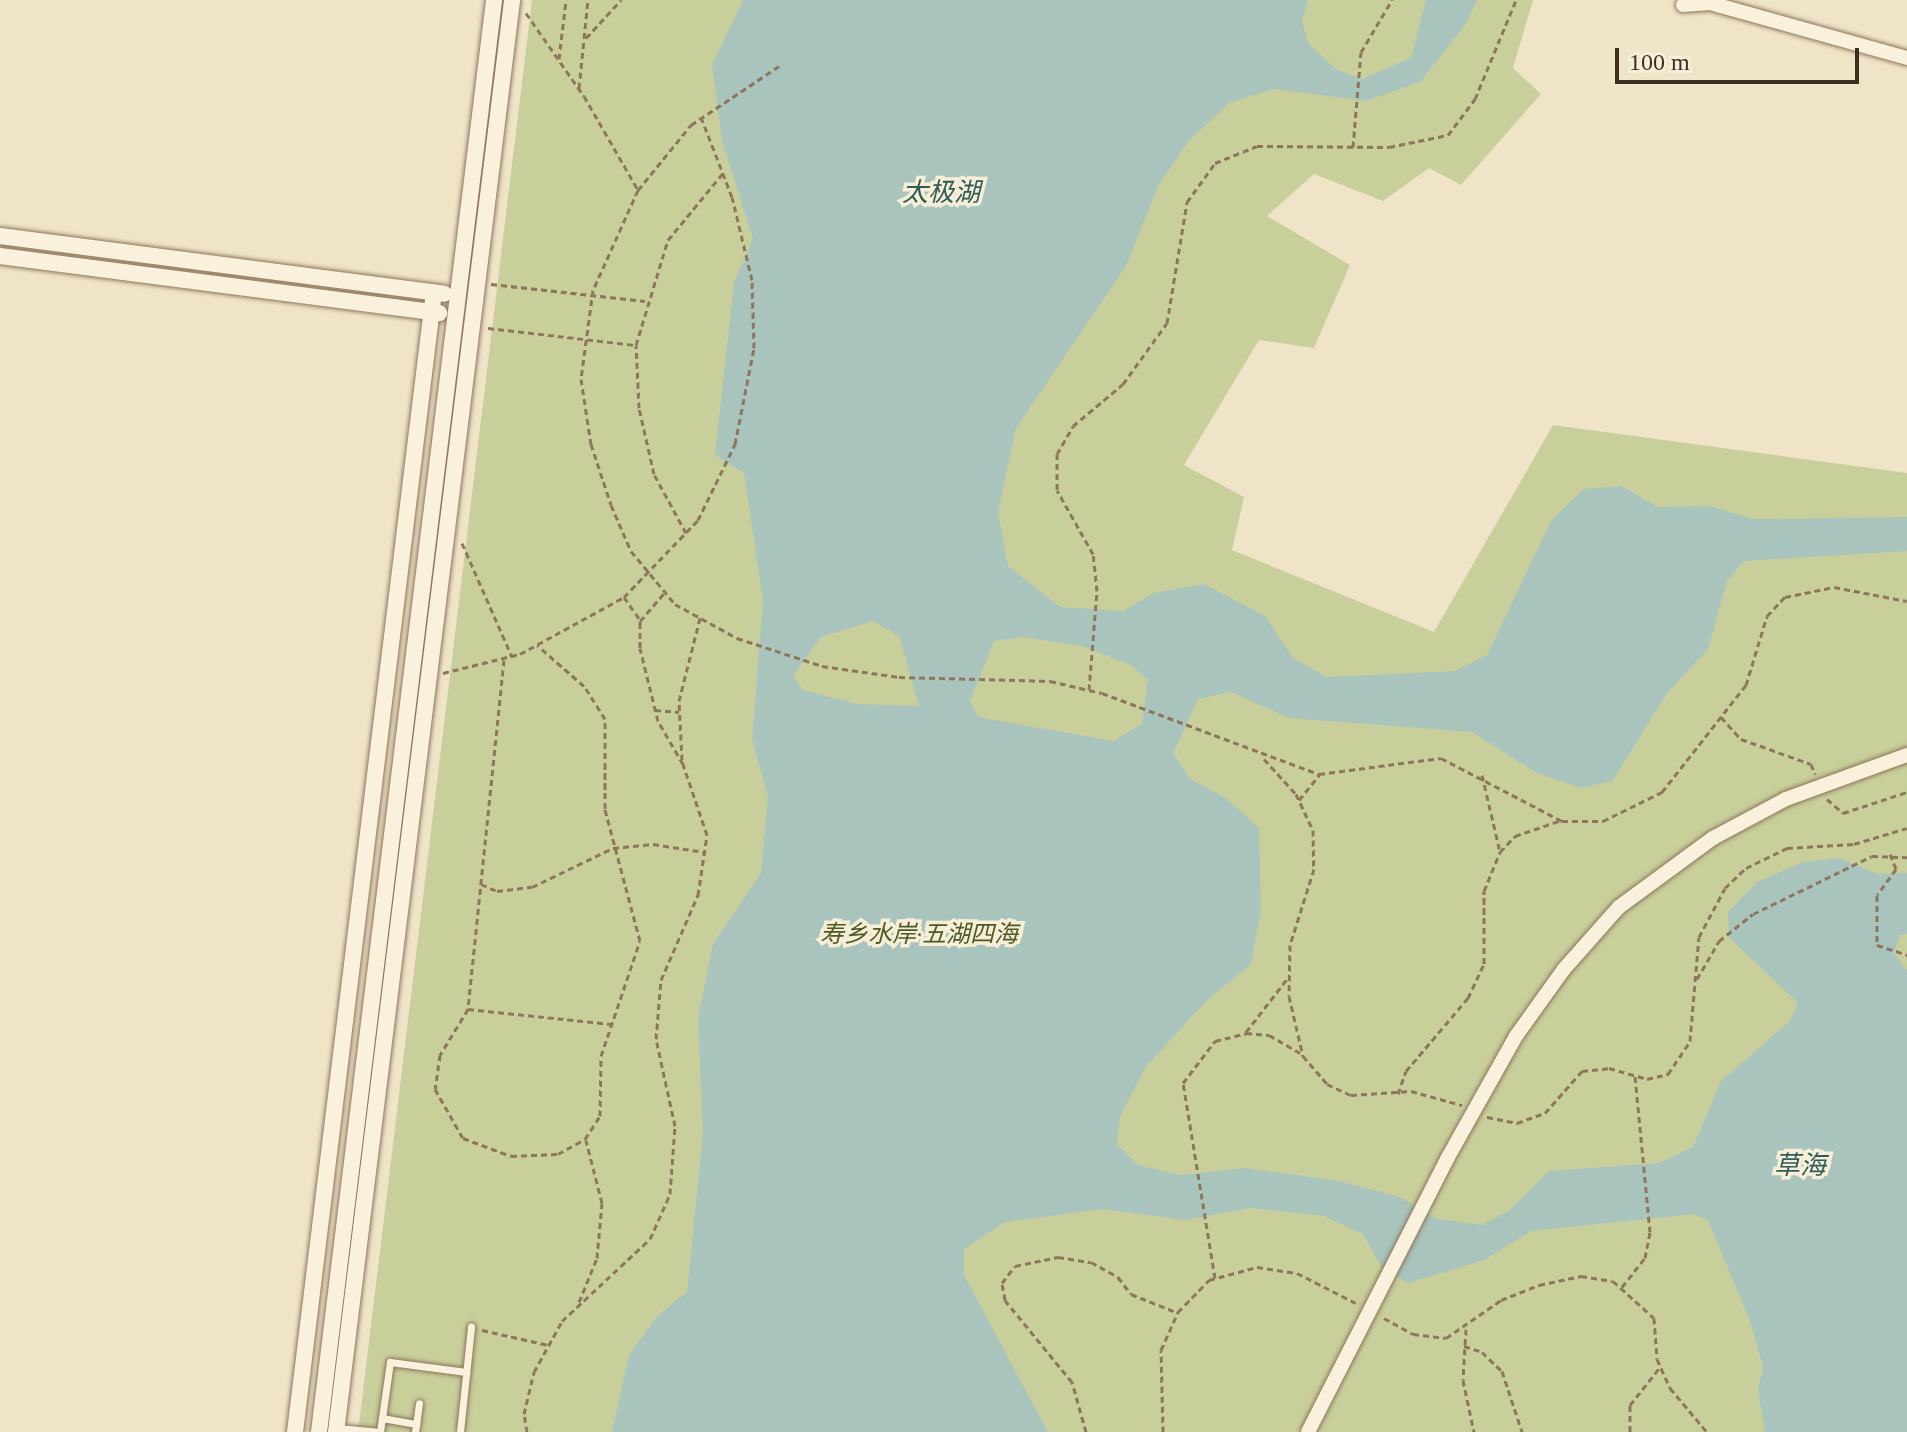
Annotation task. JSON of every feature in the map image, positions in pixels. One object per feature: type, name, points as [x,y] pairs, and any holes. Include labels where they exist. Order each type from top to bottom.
[{"type":"street","points":[[330,1431],[453,315],[494,0]]},
{"type":"street","points":[[330,1431],[474,290],[514,0]]},
{"type":"street","points":[[1683,5],[1710,3],[1907,58]]},
{"type":"street","points":[[0,236],[456,295],[474,290]]},
{"type":"street","points":[[0,256],[453,315],[470,322]]},
{"type":"street","points":[[295,1432],[434,292]]},
{"type":"street","points":[[1308,1432],[1426,1201],[1516,1036],[1619,907],[1713,838],[1786,799],[1907,755]]},
{"type":"lane","points":[[460,1432],[471,1327]]},
{"type":"lane","points":[[330,1431],[380,1432],[390,1362],[466,1372]]},
{"type":"lane","points":[[382,1418],[415,1428],[419,1403]]},
{"type":"path","points":[[514,0],[579,89],[638,190]]},
{"type":"path","points":[[559,59],[566,0]]},
{"type":"path","points":[[579,89],[588,0]]},
{"type":"path","points":[[584,40],[621,0]]},
{"type":"path","points":[[1353,147],[1361,52],[1392,0]]},
{"type":"path","points":[[1089,690],[1097,591],[1093,554],[1057,490],[1057,454],[1073,426],[1123,384],[1167,323],[1187,202],[1215,163],[1257,146],[1353,147],[1448,135],[1475,99],[1516,0]]},
{"type":"path","points":[[782,64],[701,117],[638,190],[592,296],[581,379],[591,444],[631,551],[665,592],[737,638],[822,666],[899,677],[1050,681],[1136,706],[1263,758],[1319,774],[1441,758],[1482,775],[1562,821]]},
{"type":"path","points":[[427,675],[512,657],[624,597],[686,533],[720,474],[738,432],[754,348],[752,280],[723,173],[701,117]]},
{"type":"path","points":[[686,533],[654,474],[639,408],[636,345],[645,301],[668,240],[723,173]]},
{"type":"path","points":[[474,290],[645,301]]},
{"type":"path","points":[[470,322],[636,345]]},
{"type":"path","points":[[457,529],[475,585],[512,657]]},
{"type":"path","points":[[1398,1094],[1406,1071],[1468,998],[1484,964],[1484,891],[1500,852],[1515,836],[1562,821],[1627,814],[1662,792],[1746,685],[1767,616],[1785,597],[1834,587],[1907,601]]},
{"type":"path","points":[[640,621],[665,592]]},
{"type":"path","points":[[527,1432],[524,1414],[534,1372],[548,1345],[578,1306],[650,1239],[670,1194],[675,1126],[656,1039],[661,980],[698,895],[707,835],[683,764],[655,710],[640,648],[640,621],[624,597]]},
{"type":"path","points":[[683,764],[679,712],[700,617]]},
{"type":"path","points":[[504,660],[468,1009],[440,1055],[435,1089],[463,1138],[511,1156],[558,1154],[585,1139],[600,1116],[601,1056],[611,1024],[633,975],[640,941],[633,895],[613,848],[605,809],[605,719],[584,686],[537,645]]},
{"type":"path","points":[[655,710],[679,712]]},
{"type":"path","points":[[1263,758],[1299,800],[1313,830],[1314,869],[1290,945],[1290,975],[1303,1056]]},
{"type":"path","points":[[1299,800],[1319,774]]},
{"type":"path","points":[[1482,775],[1500,852]]},
{"type":"path","points":[[1215,1278],[1192,1158],[1183,1083],[1215,1041],[1246,1033],[1269,1035],[1303,1056],[1327,1084],[1351,1095],[1445,1097],[1474,1111],[1517,1123],[1545,1113],[1582,1071],[1609,1068],[1635,1076],[1668,1074],[1682,1058],[1695,1015],[1699,937],[1710,909],[1746,868],[1787,848],[1854,844],[1907,828]]},
{"type":"path","points":[[481,884],[497,891],[532,887],[613,848],[653,844],[704,852]]},
{"type":"path","points":[[1695,982],[1719,941],[1809,881],[1872,856],[1890,854],[1907,857]]},
{"type":"path","points":[[1890,854],[1896,869],[1877,895],[1877,945],[1907,955]]},
{"type":"path","points":[[1246,1033],[1290,975]]},
{"type":"path","points":[[468,1009],[611,1024]]},
{"type":"path","points":[[1622,1287],[1645,1258],[1650,1232],[1635,1076]]},
{"type":"path","points":[[578,1306],[597,1258],[602,1203],[585,1139]]},
{"type":"path","points":[[1086,1432],[1072,1382],[1001,1292],[1008,1275],[1015,1266],[1058,1257],[1091,1262],[1118,1277],[1131,1294],[1178,1312]]},
{"type":"path","points":[[1163,1432],[1161,1350],[1178,1312],[1215,1278],[1257,1267],[1297,1273],[1413,1334],[1446,1338],[1467,1328],[1501,1300],[1539,1285],[1581,1276],[1622,1287],[1654,1318],[1661,1367],[1707,1432]]},
{"type":"path","points":[[471,1327],[548,1345]]},
{"type":"path","points":[[1467,1328],[1463,1380],[1474,1432]]},
{"type":"path","points":[[1464,1346],[1482,1352],[1502,1371],[1522,1432]]},
{"type":"path","points":[[1630,1432],[1630,1405],[1661,1367]]},
{"type":"green space","name":"寿乡水岸·五湖四海","points":[[532,0],[1533,0],[1513,68],[1541,94],[1461,185],[1429,168],[1383,201],[1314,174],[1267,216],[1350,265],[1314,348],[1259,340],[1184,465],[1244,497],[1232,550],[1434,632],[1553,425],[1907,473],[1907,1432],[358,1432]]},
{"type":"water","points":[[743,0],[1308,0],[1302,21],[1308,43],[1337,70],[1362,79],[1411,58],[1426,0],[1477,0],[1465,25],[1420,82],[1366,101],[1274,89],[1229,103],[1188,142],[1158,186],[1126,266],[1016,428],[998,512],[1008,566],[1060,607],[1123,611],[1154,593],[1204,584],[1265,616],[1293,658],[1327,677],[1455,671],[1487,655],[1551,521],[1584,489],[1621,486],[1658,507],[1710,506],[1753,519],[1907,517],[1907,551],[1744,561],[1727,581],[1708,649],[1668,692],[1612,781],[1581,788],[1535,772],[1472,732],[1289,718],[1231,692],[1198,699],[1173,753],[1190,779],[1226,798],[1259,828],[1261,911],[1251,964],[1206,1001],[1145,1068],[1120,1116],[1117,1144],[1138,1165],[1180,1175],[1244,1168],[1339,1181],[1400,1197],[1437,1219],[1482,1225],[1510,1210],[1549,1171],[1659,1163],[1693,1147],[1721,1081],[1790,1021],[1798,1003],[1729,937],[1728,912],[1757,882],[1804,862],[1840,858],[1877,874],[1907,873],[1907,934],[1900,935],[1894,953],[1907,970],[1907,1432],[1765,1432],[1758,1390],[1763,1367],[1750,1321],[1708,1220],[1694,1214],[1531,1231],[1484,1260],[1408,1283],[1382,1268],[1363,1234],[1324,1216],[1251,1208],[1185,1220],[1103,1209],[1005,1222],[964,1249],[964,1275],[1048,1432],[612,1432],[629,1355],[657,1316],[687,1292],[703,1133],[698,1019],[713,944],[761,873],[768,797],[752,739],[763,601],[744,473],[715,455],[734,283],[753,239],[722,140],[712,65]],"holes":[[[873,621],[899,636],[919,706],[857,704],[803,690],[793,676],[821,637]],[[1023,637],[1082,646],[1131,665],[1148,680],[1142,724],[1113,741],[978,717],[970,701],[994,641]]]},
{"type":"water label","name":"太极湖","points":[[941,193]]},
{"type":"water label","name":"草海","points":[[1800,1166]]}]
